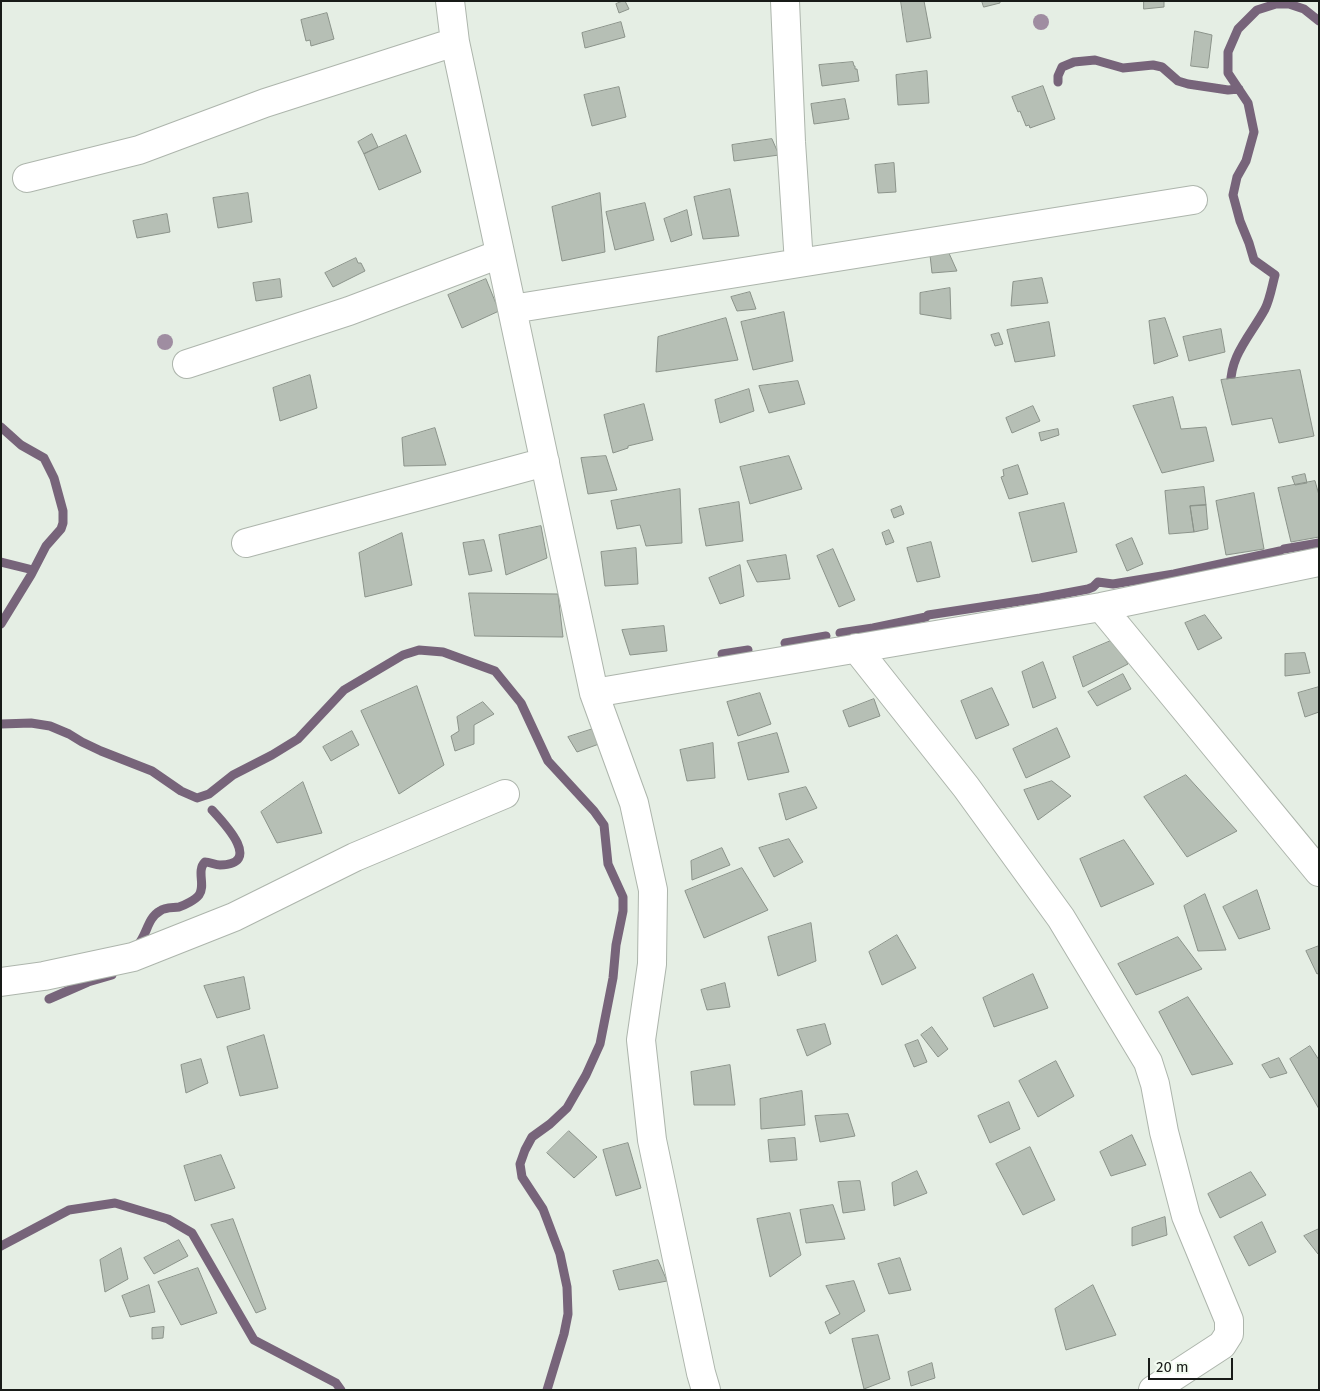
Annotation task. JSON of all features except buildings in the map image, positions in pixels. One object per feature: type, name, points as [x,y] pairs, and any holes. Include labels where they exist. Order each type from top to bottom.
[{"type":"street","points":[[450,1],[455,42],[594,693],[634,803],[652,890],[652,964],[641,1040],[654,1150],[706,1390]]},
{"type":"street","points":[[785,1],[791,142],[799,263]]},
{"type":"street","points":[[27,178],[139,150],[264,103],[455,42]]},
{"type":"street","points":[[512,309],[1193,200]]},
{"type":"street","points":[[187,364],[349,312],[500,254]]},
{"type":"street","points":[[246,542],[545,462]]},
{"type":"street","points":[[594,693],[1100,607],[1319,562]]},
{"type":"street","points":[[1100,607],[1319,872]]},
{"type":"street","points":[[856,648],[966,788],[1060,918],[1148,1062],[1156,1084],[1164,1132],[1186,1216],[1229,1320],[1229,1334],[1222,1345],[1153,1390]]},
{"type":"street","points":[[1,982],[44,976],[133,958],[234,917],[355,858],[505,794]]},
{"type":"waterway","points":[[1231,389],[1231,377],[1237,356],[1265,309],[1275,275],[1254,260],[1233,195],[1237,177],[1246,161],[1254,132],[1248,103],[1228,73],[1228,52],[1238,29],[1257,10],[1276,4],[1289,4],[1304,9],[1319,21]]},
{"type":"waterway","points":[[1058,82],[1058,76],[1062,67],[1074,62],[1095,60],[1123,68],[1153,65],[1162,67],[1178,81],[1188,84],[1228,90],[1239,89]]},
{"type":"waterway","points":[[1,427],[21,445],[44,458],[54,478],[63,511],[61,529],[46,546],[1,624]]},
{"type":"waterway","points":[[1284,549],[1319,543]]},
{"type":"waterway","points":[[840,633],[873,628],[928,615],[1088,589],[1098,582],[1113,584],[1174,574],[1280,551]]},
{"type":"waterway","points":[[1,562],[29,569]]},
{"type":"waterway","points":[[785,643],[826,636]]},
{"type":"waterway","points":[[1,724],[31,723],[50,726],[101,751],[152,771],[181,791],[197,798],[209,794],[233,775],[298,739],[344,690],[403,655],[419,650],[443,652],[495,671],[521,703],[548,761],[594,811],[604,825],[608,864],[623,897],[623,911],[616,945],[613,978],[600,1044],[586,1075],[567,1108],[532,1137],[520,1164],[522,1177],[543,1209],[560,1254],[567,1287],[568,1314],[547,1390]]},
{"type":"waterway","points":[[722,654],[748,650]]},
{"type":"waterway","points":[[137,946],[156,914],[164,909],[184,905],[199,895],[202,887],[201,870],[205,862],[220,865],[233,863],[239,858],[240,851],[232,833],[212,810]]},
{"type":"waterway","points":[[49,999],[88,982],[112,975]]},
{"type":"waterway","points":[[1,1246],[69,1210],[115,1203],[168,1219],[192,1233],[254,1340],[336,1383],[341,1390]]}]
